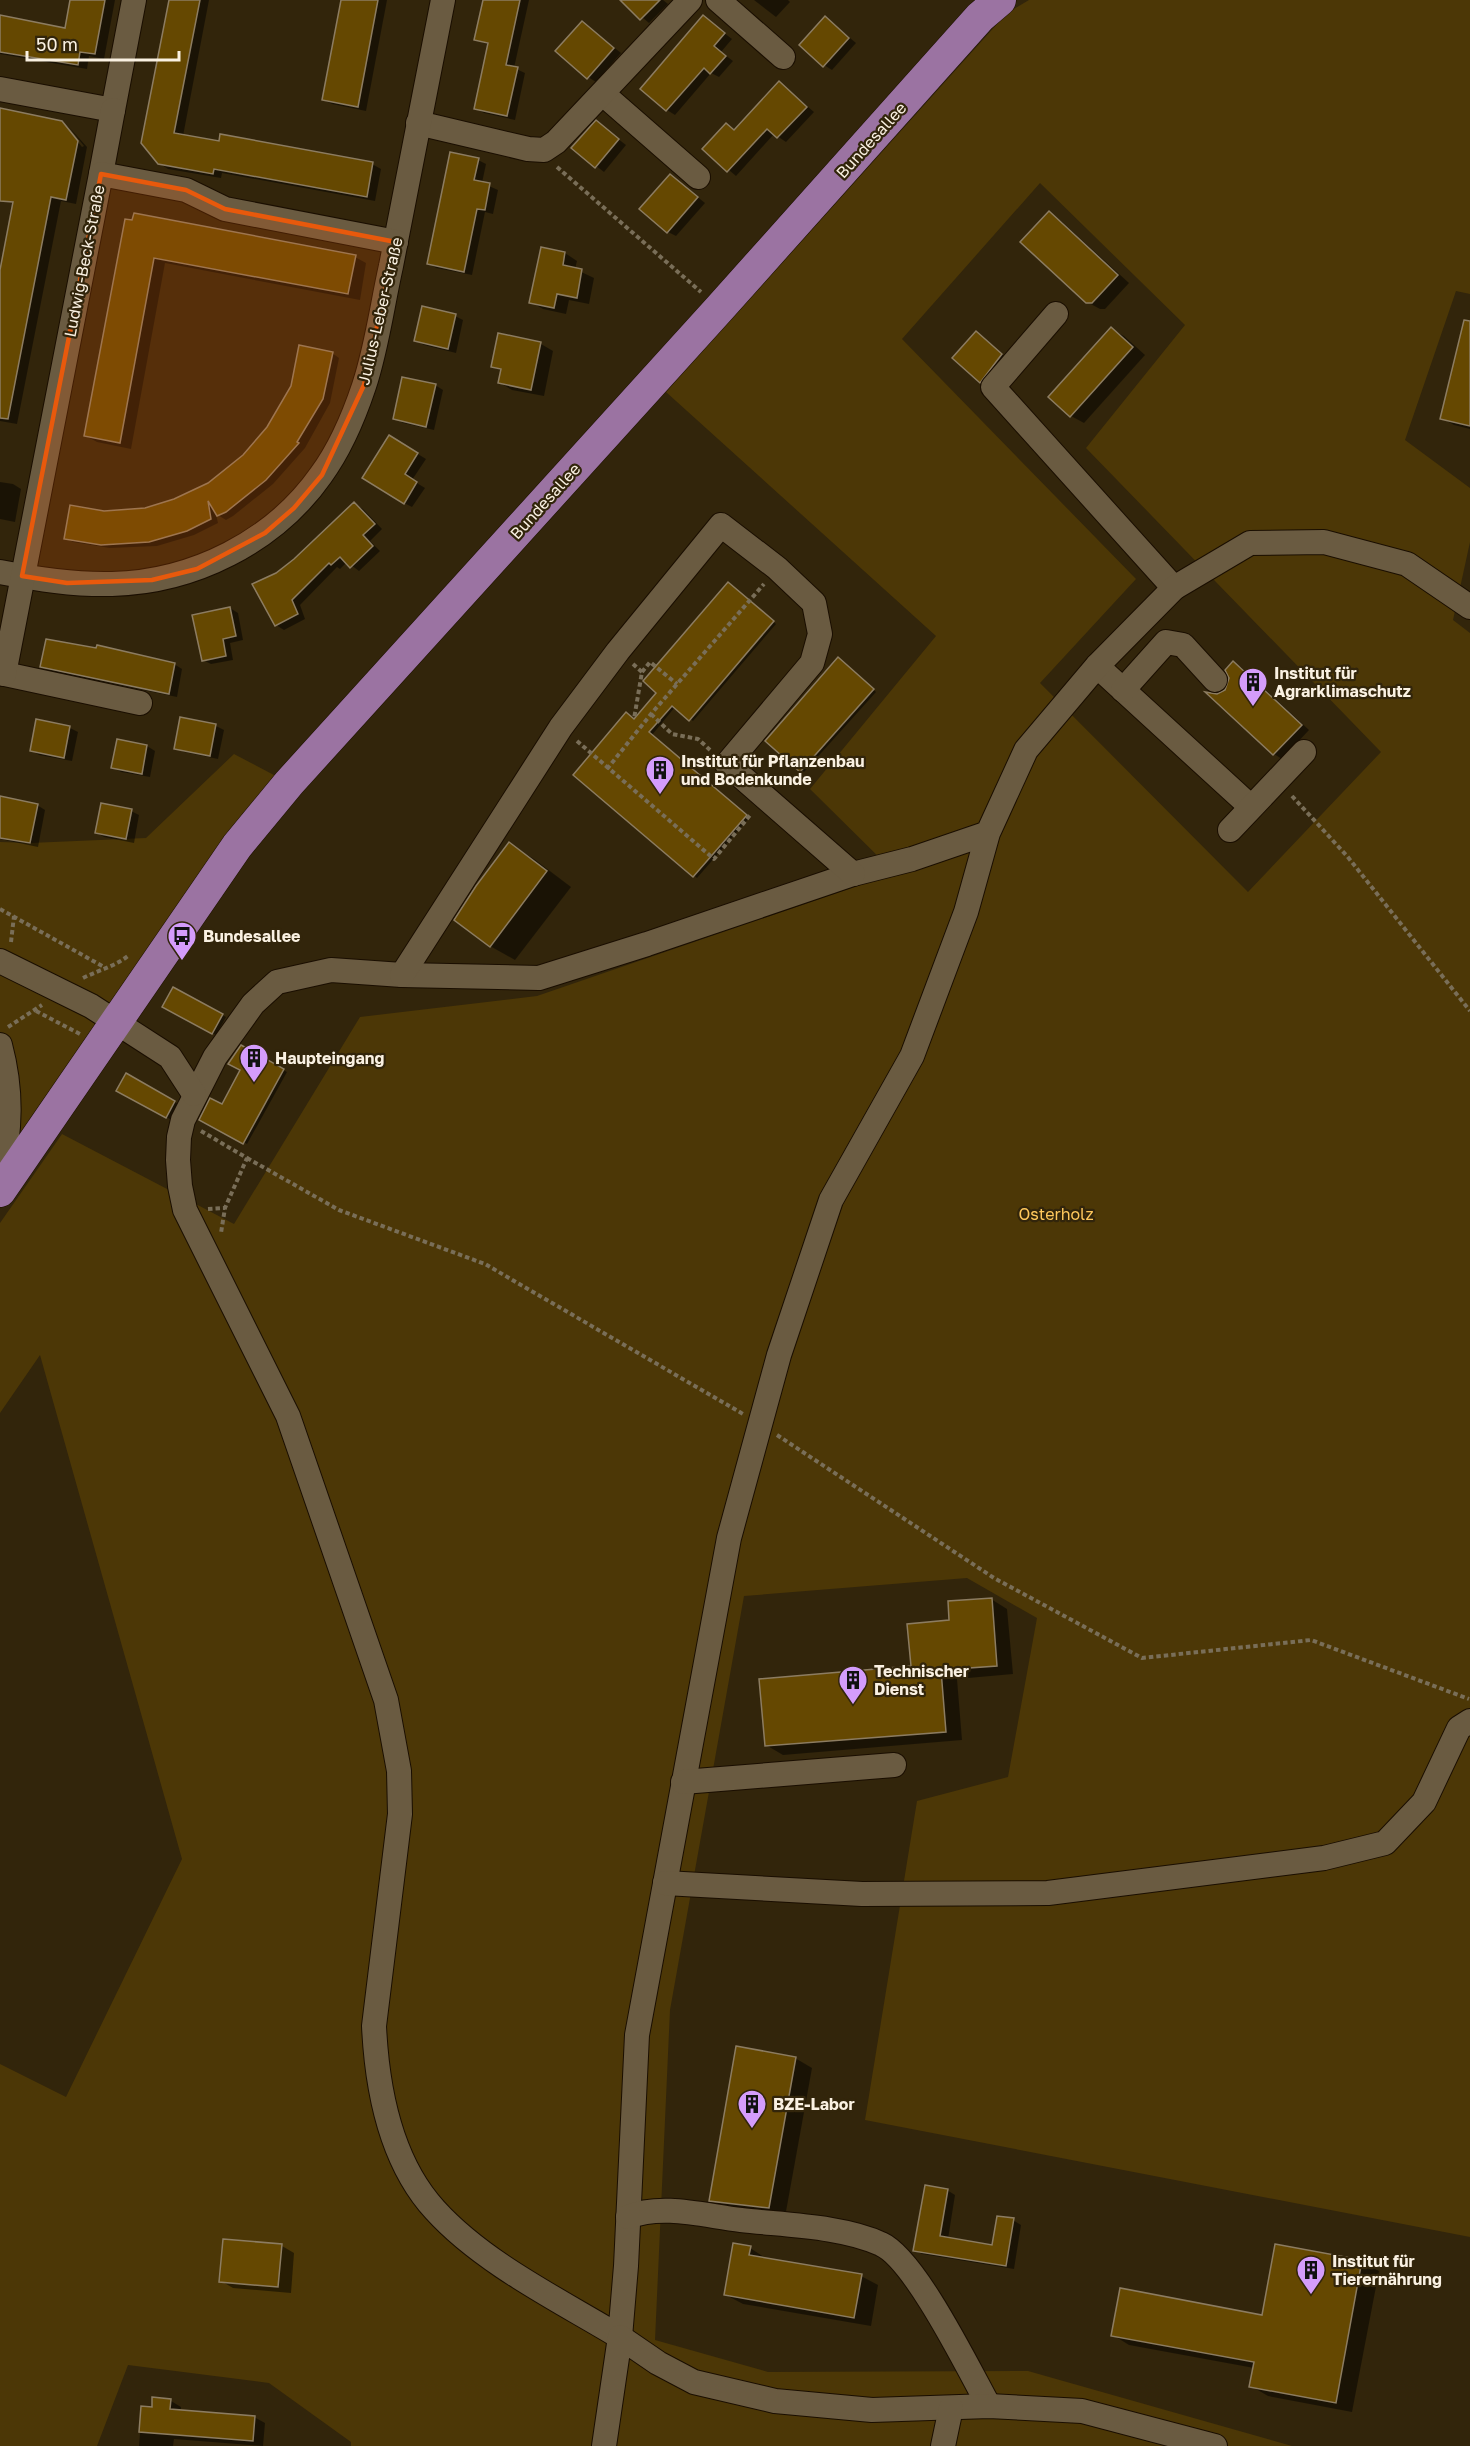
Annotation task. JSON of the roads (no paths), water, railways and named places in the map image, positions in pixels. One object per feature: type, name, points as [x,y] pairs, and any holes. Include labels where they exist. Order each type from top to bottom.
[{"type":"main road","name":"Bundesallee","points":[[0,1191],[237,846],[289,783],[980,17],[1000,0]]},
{"type":"street","points":[[100,174],[134,0]]},
{"type":"street","name":"Julius-Leber-Straße","points":[[11,574],[67,583],[113,584],[152,580],[197,569],[227,557],[265,533],[294,508],[322,475],[344,434],[364,385],[396,242],[443,0]]},
{"type":"street","points":[[418,123],[528,149],[544,150],[556,142],[603,94],[690,0]]},
{"type":"street","points":[[718,0],[783,57]]},
{"type":"street","points":[[0,89],[113,110]]},
{"type":"street","points":[[603,94],[698,177]]},
{"type":"street","name":"Ludwig-Beck-Straße","points":[[2,673],[11,574],[100,174],[186,190],[225,209],[396,242]]},
{"type":"street","points":[[1056,314],[993,387],[1174,588]]},
{"type":"street","points":[[402,975],[561,727],[618,651],[721,525],[777,568],[814,603],[820,634],[812,663],[727,764],[853,874]]},
{"type":"street","points":[[604,2446],[620,2337],[637,2035],[682,1782],[729,1538],[779,1355],[831,1200],[912,1056],[966,912],[988,833],[1026,750],[1097,666],[1174,588],[1250,543],[1323,542],[1407,564],[1470,607]]},
{"type":"street","points":[[1123,690],[1166,642],[1183,645],[1215,680]]},
{"type":"street","points":[[1097,666],[1251,807]]},
{"type":"street","points":[[2,673],[140,703]]},
{"type":"street","points":[[1230,830],[1304,752]]},
{"type":"street","points":[[988,833],[912,859],[853,874],[659,940],[538,978],[402,975],[331,970],[277,982],[254,1004],[214,1057],[194,1094],[183,1120],[179,1137],[180,1185],[185,1210],[288,1416],[374,1662],[393,1727],[399,1771],[400,1814],[374,2026],[375,2057],[392,2132],[411,2175],[435,2210],[478,2249],[658,2363],[694,2382],[775,2401],[872,2410],[989,2406],[1082,2410],[1215,2446]]},
{"type":"street","points":[[1,963],[91,1006],[170,1057],[194,1094]]},
{"type":"street","points":[[0,1045],[8,1073],[10,1113],[7,1148],[0,1177]]},
{"type":"street","points":[[170,1057],[214,1057]]},
{"type":"street","points":[[664,1883],[862,1894],[1048,1893],[1324,1858],[1385,1843],[1424,1802],[1459,1728],[1470,1721]]},
{"type":"street","points":[[682,1782],[894,1765]]},
{"type":"street","points":[[628,2217],[655,2210],[678,2212],[814,2229],[858,2236],[883,2244],[903,2263],[922,2287],[989,2406]]},
{"type":"street","points":[[944,2446],[951,2408]]},
{"type":"place","name":"Institut für Agrarklimaschutz","points":[[1253,708]]},
{"type":"place","name":"Institut für Pflanzenbau und Bodenkunde","points":[[660,796]]},
{"type":"place","name":"Bundesallee","points":[[182,962]]},
{"type":"place","name":"Haupteingang","points":[[254,1084]]},
{"type":"place","name":"Technischer Dienst","points":[[853,1706]]},
{"type":"place","name":"BZE-Labor","points":[[752,2130]]},
{"type":"place","name":"Institut für Tierernährung","points":[[1311,2296]]},
{"type":"park label","name":"Osterholz","points":[[1056,1214]]}]
